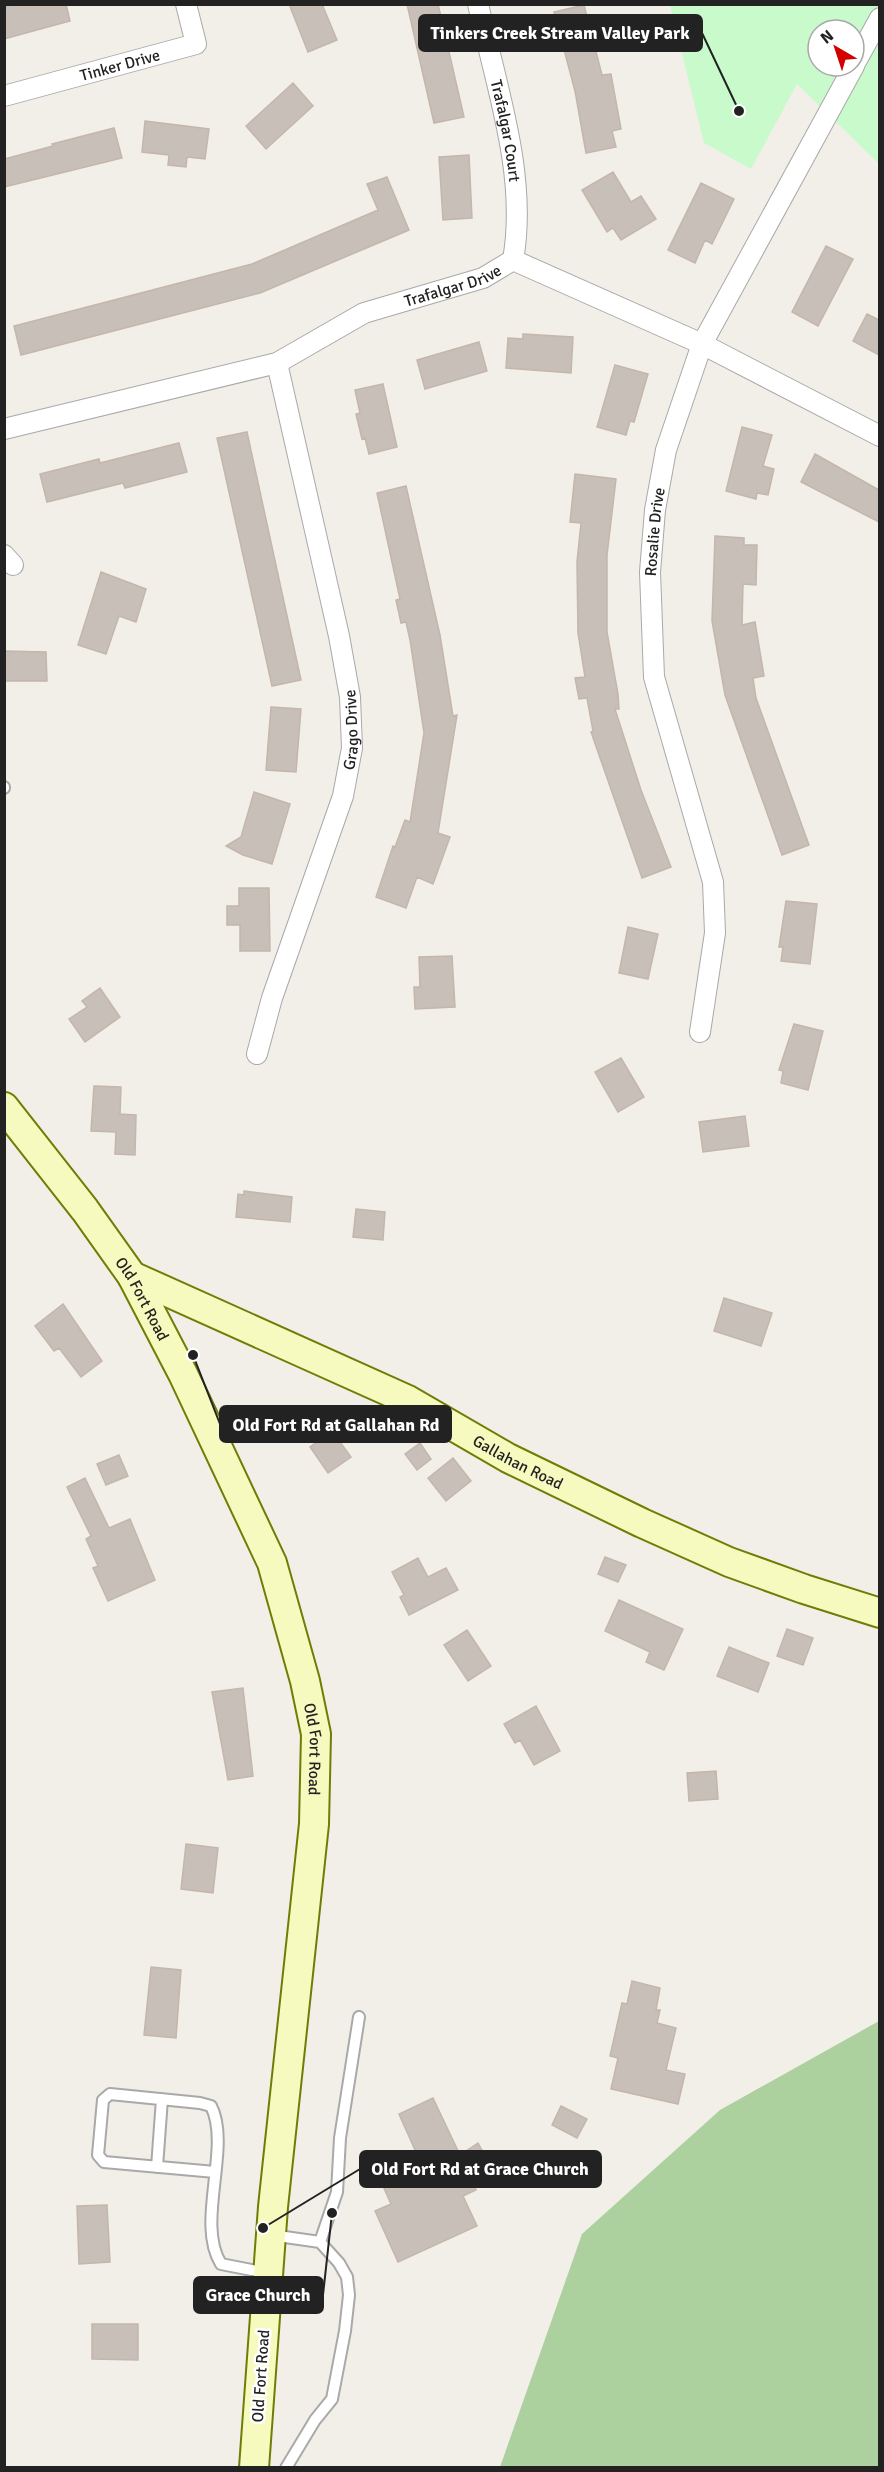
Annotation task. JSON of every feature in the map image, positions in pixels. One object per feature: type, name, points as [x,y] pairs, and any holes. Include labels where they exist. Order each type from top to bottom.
[{"type":"main road","name":"Old Fort Road","points":[[4,1107],[85,1210],[132,1276],[183,1374],[272,1563],[305,1681],[316,1734],[313,1835],[270,2235],[254,2468]]},
{"type":"main road","name":"Gallahan Road","points":[[132,1276],[408,1400],[507,1458],[642,1523],[729,1562],[879,1613]]},
{"type":"street","name":"Tinker Drive","points":[[4,96],[196,44],[186,4]]},
{"type":"street","name":"Trafalgar Court","points":[[478,4],[509,146],[517,204],[517,237],[513,260]]},
{"type":"street","name":"Rosalie Drive","points":[[866,43],[879,18]]},
{"type":"street","name":"Rosalie Drive","points":[[700,1032],[715,933],[713,882],[654,677],[650,572],[655,510],[666,450],[702,344],[847,78]]},
{"type":"street","name":"Trafalgar Drive","points":[[4,429],[277,363],[364,313],[483,278],[513,260],[702,344],[879,436]]},
{"type":"street","name":"Grago Drive","points":[[257,1054],[272,998],[343,796],[352,748],[350,697],[339,636],[277,363]]},
{"type":"lane","points":[[320,2242],[337,2192],[340,2138],[359,2017]]},
{"type":"lane","points":[[215,2172],[104,2162],[98,2155],[103,2100],[110,2094],[211,2106],[217,2118],[215,2172],[212,2241],[215,2255],[221,2264],[267,2273]]},
{"type":"lane","points":[[157,2167],[162,2099]]},
{"type":"lane","points":[[270,2235],[320,2242],[339,2263],[347,2277],[349,2295],[345,2331],[332,2399],[315,2420],[286,2468]]},
{"type":"green space","points":[[670,5],[879,5],[879,164],[797,84],[751,169],[704,143]]},
{"type":"green space","points":[[879,2021],[879,2467],[500,2467],[582,2234],[720,2110]]},
{"type":"building","points":[[15,4],[66,4],[70,21],[4,39],[4,7]]},
{"type":"building","points":[[289,4],[322,4],[337,40],[308,52]]},
{"type":"building","points":[[407,4],[438,4],[464,117],[434,123]]},
{"type":"building","points":[[584,5],[602,75],[611,74],[621,129],[612,131],[616,147],[586,153],[575,91],[554,12]]},
{"type":"building","points":[[293,83],[313,106],[266,149],[246,126]]},
{"type":"building","points":[[145,121],[209,129],[205,159],[187,157],[186,167],[168,165],[169,155],[142,152]]},
{"type":"building","points":[[114,128],[122,158],[4,187],[4,159]]},
{"type":"building","points":[[469,155],[472,218],[443,220],[439,157]]},
{"type":"building","points":[[613,172],[631,202],[641,196],[656,219],[621,240],[613,228],[607,232],[582,190]]},
{"type":"building","points":[[387,177],[409,230],[260,293],[21,355],[14,326],[252,264],[378,210],[367,184]]},
{"type":"building","points":[[701,183],[734,199],[712,244],[705,240],[695,263],[668,250]]},
{"type":"building","points":[[826,246],[853,259],[818,326],[792,312]]},
{"type":"building","points":[[867,314],[879,320],[879,355],[853,341]]},
{"type":"building","points":[[523,334],[573,337],[571,373],[506,368],[508,338],[523,339]]},
{"type":"building","points":[[479,342],[487,371],[425,389],[417,360]]},
{"type":"building","points":[[615,365],[648,374],[634,422],[630,421],[626,435],[597,427]]},
{"type":"building","points":[[383,384],[397,447],[369,454],[365,438],[362,439],[356,414],[360,413],[355,390]]},
{"type":"building","points":[[742,427],[772,435],[763,466],[774,469],[768,495],[757,493],[756,499],[726,491]]},
{"type":"building","points":[[247,432],[301,680],[272,686],[217,438]]},
{"type":"building","points":[[179,443],[187,472],[125,488],[123,483],[47,502],[40,474],[99,459],[100,463]]},
{"type":"building","points":[[815,454],[879,490],[879,522],[801,482]]},
{"type":"building","points":[[575,474],[616,479],[607,555],[607,632],[619,709],[615,709],[641,790],[671,867],[642,878],[591,732],[593,731],[587,698],[579,699],[575,678],[585,677],[578,633],[577,562],[581,523],[570,522]]},
{"type":"building","points":[[406,486],[440,635],[453,716],[457,715],[438,833],[450,837],[433,884],[417,877],[406,908],[376,897],[393,846],[395,847],[405,820],[410,822],[424,733],[410,640],[406,622],[401,623],[396,600],[400,599],[377,493]]},
{"type":"building","points":[[715,536],[744,538],[744,545],[757,545],[756,585],[743,584],[742,625],[755,622],[764,676],[753,678],[756,698],[809,845],[782,855],[725,695],[712,621]]},
{"type":"building","points":[[101,572],[146,589],[136,622],[119,616],[106,654],[78,645]]},
{"type":"building","points":[[4,651],[46,652],[47,681],[4,681]]},
{"type":"building","points":[[271,707],[301,709],[296,772],[266,770]]},
{"type":"building","points":[[254,792],[290,804],[272,864],[243,855],[226,846],[241,837]]},
{"type":"building","points":[[239,888],[269,888],[270,951],[240,951],[240,925],[227,925],[227,906],[239,906]]},
{"type":"building","points":[[786,901],[817,904],[810,964],[781,961],[783,947],[779,947]]},
{"type":"building","points":[[628,927],[658,934],[648,979],[619,973]]},
{"type":"building","points":[[452,956],[455,1007],[415,1009],[414,987],[420,987],[419,957]]},
{"type":"building","points":[[100,988],[120,1017],[85,1042],[69,1019],[87,1007],[82,1001]]},
{"type":"building","points":[[794,1024],[823,1031],[808,1090],[781,1083],[783,1071],[779,1070]]},
{"type":"building","points":[[621,1058],[644,1097],[618,1112],[595,1072]]},
{"type":"building","points":[[94,1086],[121,1087],[120,1114],[136,1115],[135,1155],[115,1154],[116,1132],[91,1131]]},
{"type":"building","points":[[745,1116],[749,1146],[703,1152],[699,1122]]},
{"type":"building","points":[[244,1191],[292,1197],[290,1222],[236,1217],[238,1194],[244,1195]]},
{"type":"building","points":[[356,1209],[385,1212],[383,1240],[353,1237]]},
{"type":"building","points":[[724,1298],[772,1313],[761,1346],[714,1331]]},
{"type":"building","points":[[63,1304],[102,1361],[81,1377],[59,1348],[54,1351],[35,1326]]},
{"type":"building","points":[[332,1431],[351,1457],[328,1473],[310,1447]]},
{"type":"building","points":[[420,1443],[431,1459],[417,1470],[405,1454]]},
{"type":"building","points":[[119,1455],[128,1476],[106,1485],[97,1464]]},
{"type":"building","points":[[453,1458],[471,1481],[446,1501],[428,1478]]},
{"type":"building","points":[[85,1478],[109,1528],[130,1519],[155,1580],[108,1601],[93,1568],[98,1566],[86,1539],[91,1536],[67,1487]]},
{"type":"building","points":[[605,1557],[626,1565],[618,1582],[598,1574]]},
{"type":"building","points":[[418,1558],[428,1577],[446,1568],[458,1590],[409,1615],[400,1597],[404,1595],[392,1572]]},
{"type":"building","points":[[619,1600],[683,1629],[664,1670],[646,1662],[650,1652],[605,1631]]},
{"type":"building","points":[[787,1629],[813,1638],[803,1665],[777,1656]]},
{"type":"building","points":[[467,1630],[491,1666],[468,1681],[444,1645]]},
{"type":"building","points":[[729,1647],[769,1663],[758,1692],[717,1676]]},
{"type":"building","points":[[243,1688],[253,1776],[228,1780],[212,1692]]},
{"type":"building","points":[[536,1706],[560,1751],[534,1765],[520,1740],[515,1743],[504,1724]]},
{"type":"building","points":[[716,1771],[718,1799],[689,1801],[687,1773]]},
{"type":"building","points":[[186,1844],[218,1848],[213,1893],[181,1889]]},
{"type":"building","points":[[151,1967],[181,1970],[176,2038],[144,2035]]},
{"type":"building","points":[[632,1981],[660,1988],[656,2010],[660,2010],[657,2023],[676,2028],[666,2070],[685,2074],[678,2104],[611,2089],[618,2058],[610,2056],[622,2003],[627,2004]]},
{"type":"building","points":[[433,2098],[460,2155],[478,2143],[487,2159],[468,2172],[476,2190],[463,2196],[477,2226],[398,2262],[375,2211],[391,2204],[379,2177],[383,2175],[379,2167],[415,2150],[399,2114]]},
{"type":"building","points":[[561,2106],[587,2119],[577,2138],[552,2125]]},
{"type":"building","points":[[107,2205],[110,2262],[79,2264],[77,2206]]},
{"type":"building","points":[[92,2324],[138,2324],[138,2360],[92,2359]]},
{"type":"place","name":"Tinkers Creek Stream Valley Park","points":[[739,111]]},
{"type":"place","name":"Old Fort Rd at Gallahan Rd","points":[[193,1355]]},
{"type":"place","name":"Grace Church","points":[[332,2213]]},
{"type":"place","name":"Old Fort Rd at Grace Church","points":[[263,2228]]}]
